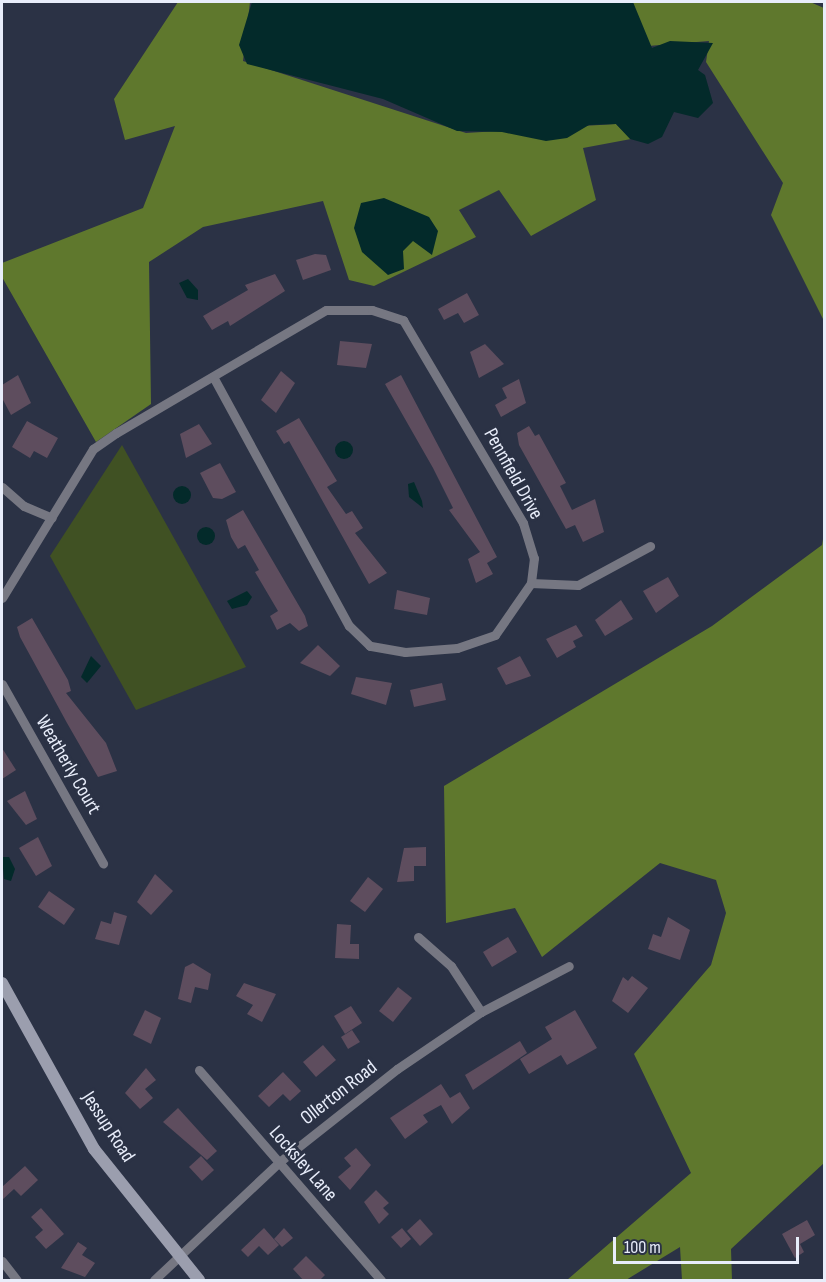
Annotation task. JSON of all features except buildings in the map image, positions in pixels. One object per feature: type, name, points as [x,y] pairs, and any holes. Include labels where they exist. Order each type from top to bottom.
[{"type":"street","name":"Pennfield Drive","points":[[2,598],[93,449],[326,310],[372,310],[403,320],[523,523],[534,558],[531,584]]},
{"type":"street","points":[[213,377],[349,626],[370,646],[405,652],[457,648],[495,635],[531,584],[578,585],[650,546]]},
{"type":"street","points":[[2,487],[24,506],[52,518]]},
{"type":"street","name":"Weatherly Court","points":[[2,684],[103,863]]},
{"type":"street","points":[[418,937],[451,966],[481,1012]]},
{"type":"street","name":"Ollerton Road","points":[[154,1281],[278,1163],[398,1069],[481,1012],[569,966]]},
{"type":"street","name":"Jessup Road","points":[[2,983],[94,1149],[199,1281]]},
{"type":"street","name":"Locksley Lane","points":[[199,1070],[381,1281]]},
{"type":"street","points":[[2,1262],[17,1281]]},
{"type":"green space","points":[[178,2],[250,2],[243,61],[466,133],[616,124],[631,139],[583,148],[596,200],[531,236],[499,190],[459,210],[476,237],[374,286],[349,280],[323,201],[203,227],[149,262],[151,404],[96,442],[2,277],[2,263],[143,208],[175,126],[125,140],[114,99]]},
{"type":"green space","points":[[630,2],[810,2],[824,8],[824,321],[771,215],[783,183],[706,62],[709,41],[648,46]]},
{"type":"green space","points":[[122,445],[246,667],[136,710],[50,556]]},
{"type":"green space","points":[[824,533],[824,1163],[731,1249],[732,1280],[682,1280],[680,1247],[626,1280],[567,1280],[691,1173],[634,1054],[711,965],[726,913],[716,880],[660,863],[542,957],[515,908],[446,923],[444,786],[712,626],[822,545]]},
{"type":"shaded area","points":[[252,2],[633,2],[652,48],[670,41],[713,43],[698,70],[705,75],[713,103],[698,118],[674,112],[662,137],[648,144],[630,139],[616,124],[589,125],[567,138],[546,141],[502,132],[457,131],[383,99],[247,64],[239,45]]},
{"type":"shaded area","points":[[384,198],[429,217],[438,231],[432,255],[413,241],[403,251],[404,269],[388,275],[362,252],[354,228],[361,203]]},
{"type":"shaded area","points":[[188,279],[198,290],[198,300],[187,298],[179,283]]},
{"type":"shaded area","points":[[344,441],[350,444],[353,450],[350,456],[344,459],[338,456],[335,450],[338,444]]},
{"type":"shaded area","points":[[414,482],[423,508],[409,497],[408,484]]},
{"type":"shaded area","points":[[178,486],[186,486],[191,491],[189,502],[178,504],[173,499],[173,491]]},
{"type":"shaded area","points":[[206,527],[212,530],[215,536],[212,542],[206,545],[200,542],[197,536],[200,530]]},
{"type":"shaded area","points":[[247,591],[252,597],[247,605],[232,609],[227,601]]},
{"type":"shaded area","points":[[91,656],[101,666],[87,683],[81,677]]},
{"type":"shaded area","points":[[2,857],[9,857],[15,869],[11,881],[4,879]]}]
